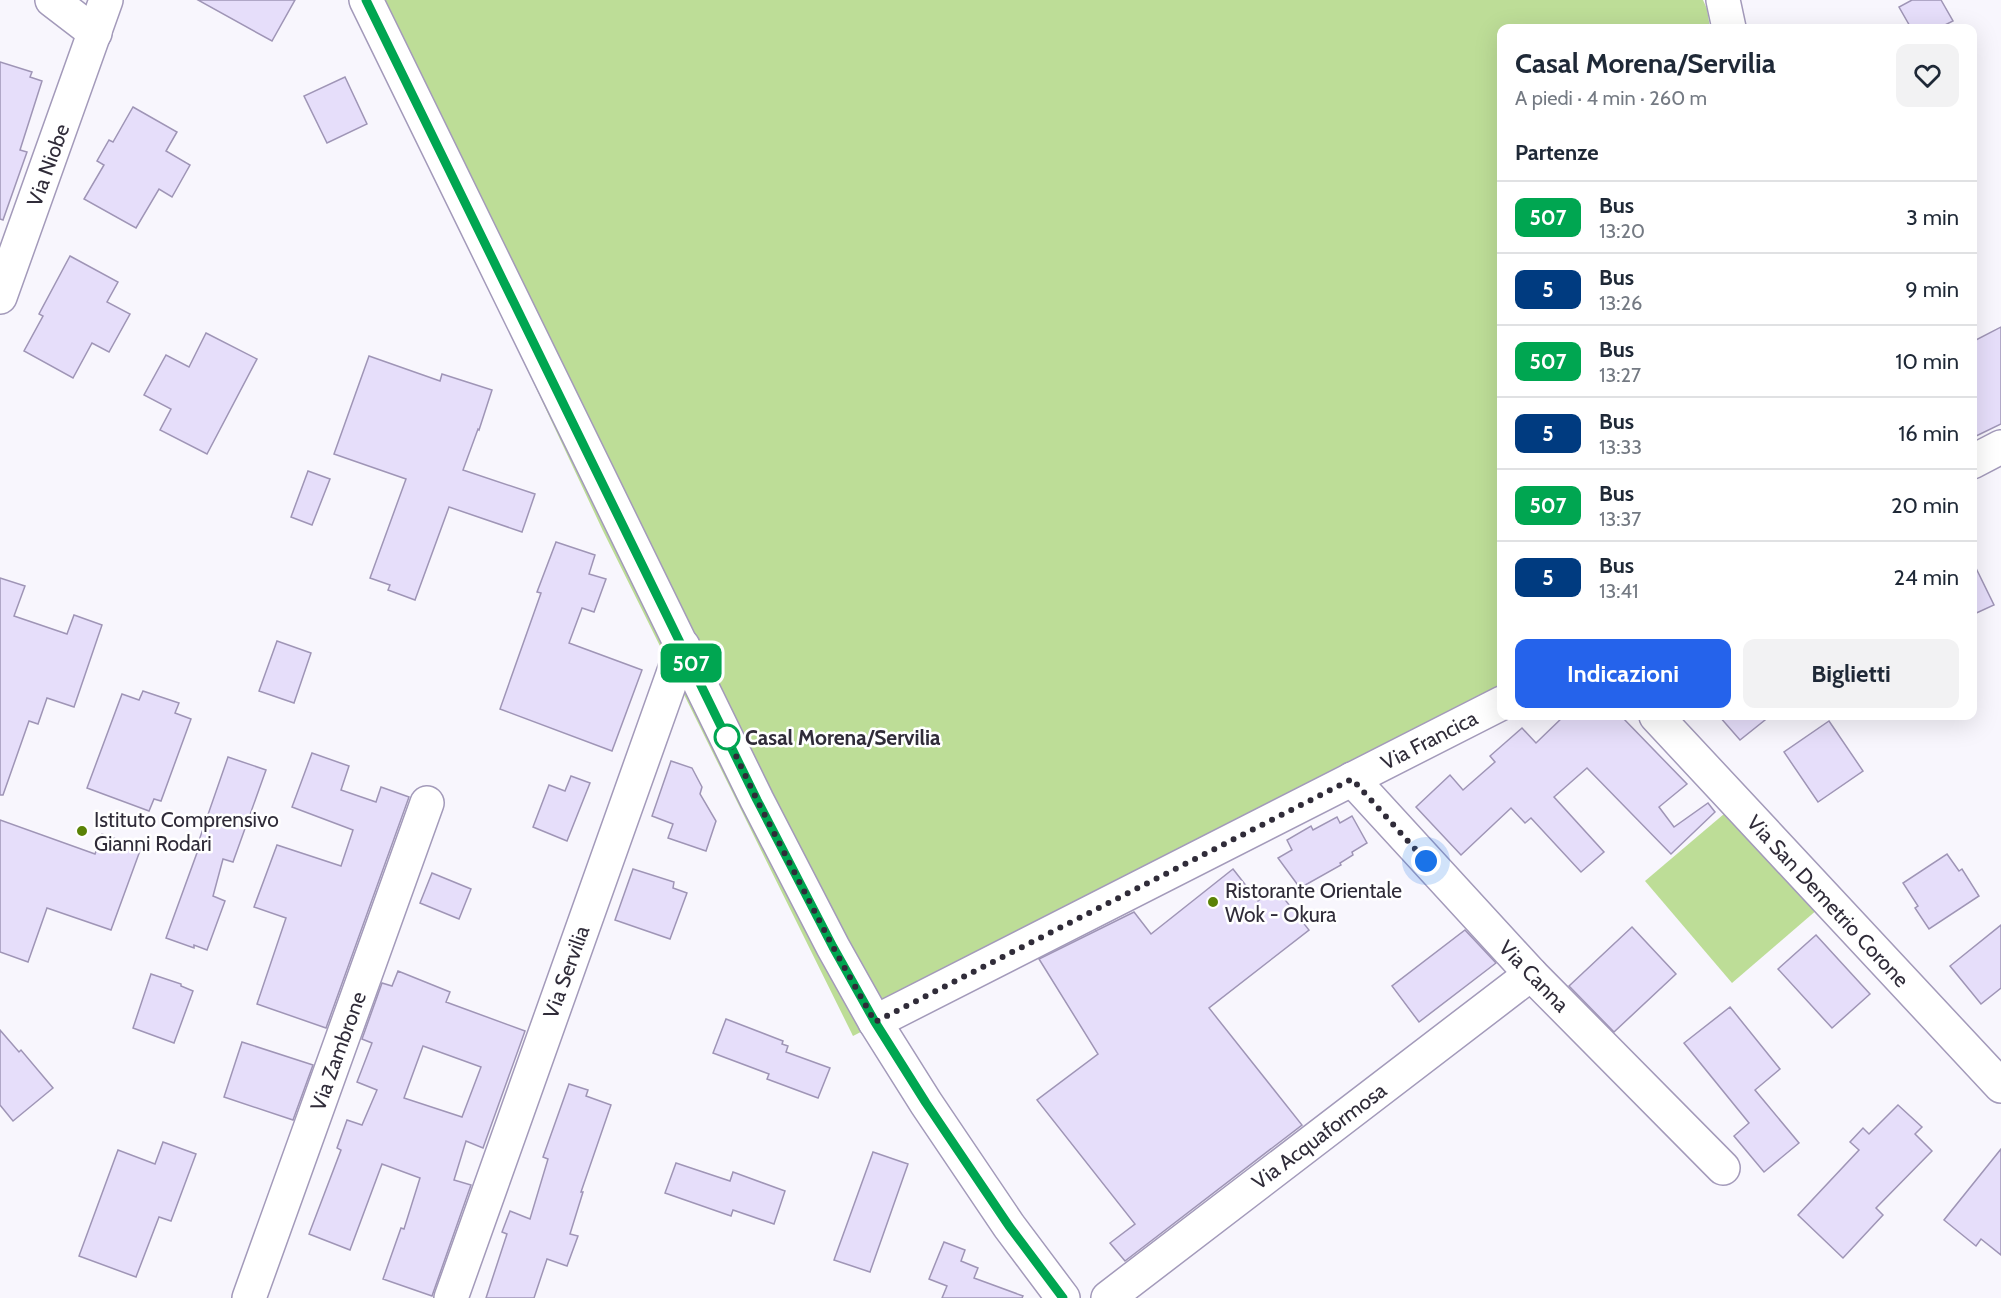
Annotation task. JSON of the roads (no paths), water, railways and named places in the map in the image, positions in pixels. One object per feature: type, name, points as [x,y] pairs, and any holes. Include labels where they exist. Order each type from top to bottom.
[{"type":"street","points":[[52,0],[95,33]]},
{"type":"street","name":"Via Niobe","points":[[0,297],[106,0]]},
{"type":"street","points":[[366,0],[757,800],[833,947],[875,1022],[926,1103],[977,1179],[1064,1298]]},
{"type":"street","points":[[1723,0],[1728,24]]},
{"type":"street","points":[[1977,459],[2001,447]]},
{"type":"street","name":"Via Servilia","points":[[451,1298],[683,646]]},
{"type":"street","name":"Via Francica","points":[[875,1022],[1497,706]]},
{"type":"street","name":"Via San Demetrio Corone","points":[[1660,720],[2001,1086]]},
{"type":"street","name":"Via Canna","points":[[1352,779],[1531,974],[1722,1168]]},
{"type":"street","name":"Via Zambrone","points":[[249,1298],[427,804]]},
{"type":"street","name":"Via Acquaformosa","points":[[1108,1298],[1531,974]]},
{"type":"place","name":"Casal Morena/Servilia","points":[[727,737]]},
{"type":"place","name":"Istituto Comprensivo Gianni Rodari","points":[[82,831]]},
{"type":"place","name":"Ristorante Orientale Wok - Okura","points":[[1213,902]]}]
